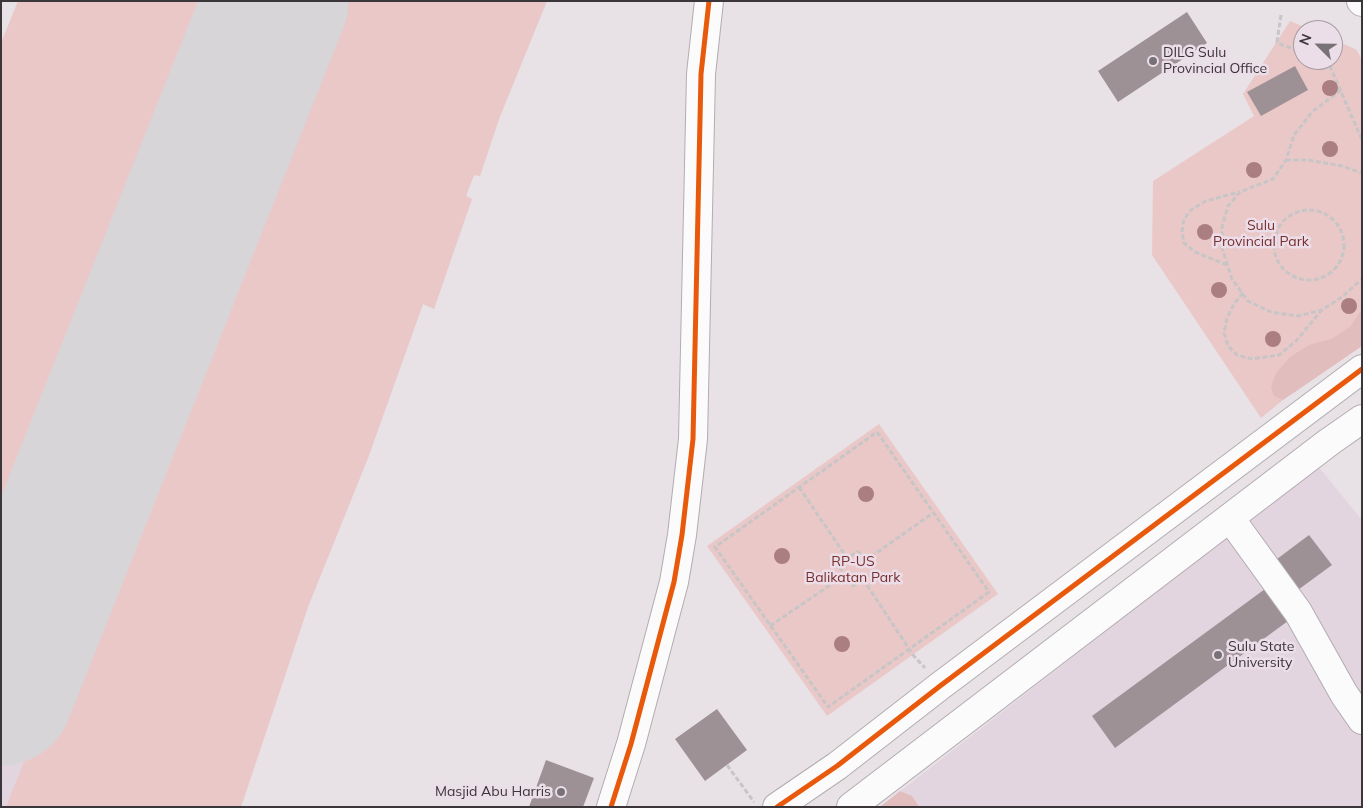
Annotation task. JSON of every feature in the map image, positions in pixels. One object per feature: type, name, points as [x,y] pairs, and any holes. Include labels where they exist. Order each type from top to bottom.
[{"type":"street","points":[[611,807],[631,744],[674,582],[682,535],[693,439],[701,74],[709,1]]},
{"type":"street","points":[[777,807],[837,766],[940,686],[1362,369]]},
{"type":"street","points":[[1308,409],[1329,442]]},
{"type":"street","points":[[837,766],[855,804],[1329,442],[1362,419]]},
{"type":"street","points":[[1230,518],[1298,612],[1344,694],[1362,720]]},
{"type":"path","points":[[1281,15],[1277,42],[1293,48]]},
{"type":"path","points":[[1332,70],[1362,140]]},
{"type":"path","points":[[1228,265],[1195,252],[1184,243],[1182,232],[1184,219],[1192,209],[1206,201],[1240,192],[1273,179],[1286,160],[1294,135],[1312,112],[1341,90]]},
{"type":"path","points":[[1286,160],[1308,160],[1342,166],[1362,173]]},
{"type":"path","points":[[1240,192],[1228,206],[1222,227],[1222,248],[1232,279],[1248,300],[1271,312],[1298,316],[1322,310]]},
{"type":"path","points":[[1313,209],[1324,212],[1333,218],[1342,232],[1344,249],[1338,265],[1326,276],[1314,280],[1302,280],[1290,275],[1281,267],[1275,256],[1273,244],[1275,232],[1282,221],[1291,213],[1313,209]]},
{"type":"path","points":[[1243,293],[1234,304],[1227,318],[1224,334],[1228,346],[1237,355],[1252,359],[1279,354],[1296,341],[1322,310],[1342,297],[1362,278]]},
{"type":"path","points":[[877,432],[934,513],[989,592],[828,707],[715,547],[877,432]]},
{"type":"path","points":[[799,487],[847,558]]},
{"type":"path","points":[[865,561],[934,513]]},
{"type":"path","points":[[858,551],[872,572],[853,586],[838,564],[847,558],[858,551]]},
{"type":"path","points":[[770,626],[845,575]]},
{"type":"path","points":[[863,579],[910,649],[940,686]]},
{"type":"path","points":[[727,765],[758,807]]},
{"type":"shaded area","points":[[18,1],[547,1],[499,119],[480,176],[474,175],[466,196],[472,199],[434,309],[423,304],[368,458],[308,607],[241,807],[1,807],[1,43]]},
{"type":"shaded area","points":[[1362,309],[1362,346],[1283,400],[1274,396],[1271,387],[1276,373],[1290,357],[1309,345],[1331,339],[1350,327]]},
{"type":"shaded area","name":"Sulu State University","points":[[1318,466],[1362,520],[1362,807],[880,807]]},
{"type":"shaded area","points":[[900,791],[912,796],[918,807],[880,807]]},
{"type":"green space","points":[[18,1],[220,1],[1,553],[1,43]]},
{"type":"green space","points":[[325,1],[547,1],[499,119],[480,176],[474,175],[466,196],[472,199],[434,309],[423,304],[368,458],[308,607],[241,807],[6,807]]},
{"type":"green space","name":"Sulu Provincial Park","points":[[1290,21],[1293,22],[1293,70],[1343,70],[1343,44],[1357,50],[1362,60],[1362,346],[1283,400],[1261,418],[1152,255],[1153,181],[1254,116],[1243,94]]},
{"type":"green space","name":"RP-US Balikatan Park","points":[[879,424],[998,594],[827,716],[707,546]]},
{"type":"building","points":[[1187,12],[1207,43],[1118,102],[1098,71]]},
{"type":"building","points":[[1293,67],[1293,70],[1297,70],[1308,90],[1261,116],[1247,92]]},
{"type":"building","points":[[1309,535],[1332,565],[1291,595],[1269,565]]},
{"type":"building","points":[[1265,589],[1288,621],[1115,748],[1092,716]]},
{"type":"building","points":[[717,709],[747,750],[705,781],[675,739]]},
{"type":"building","name":"Masjid Abu Harris","points":[[546,760],[594,778],[583,807],[529,807]]},
{"type":"runway","points":[[1,693],[276,1]]},
{"type":"cycle path","points":[[611,807],[631,744],[674,582],[682,535],[693,439],[701,74],[709,1]]},
{"type":"cycle path","points":[[777,807],[837,766],[940,686],[1362,369]]},
{"type":"place","name":"DILG Sulu Provincial Office","points":[[1153,61]]},
{"type":"place","name":"Sulu State University","points":[[1218,655]]},
{"type":"place","name":"Masjid Abu Harris","points":[[561,792]]}]
